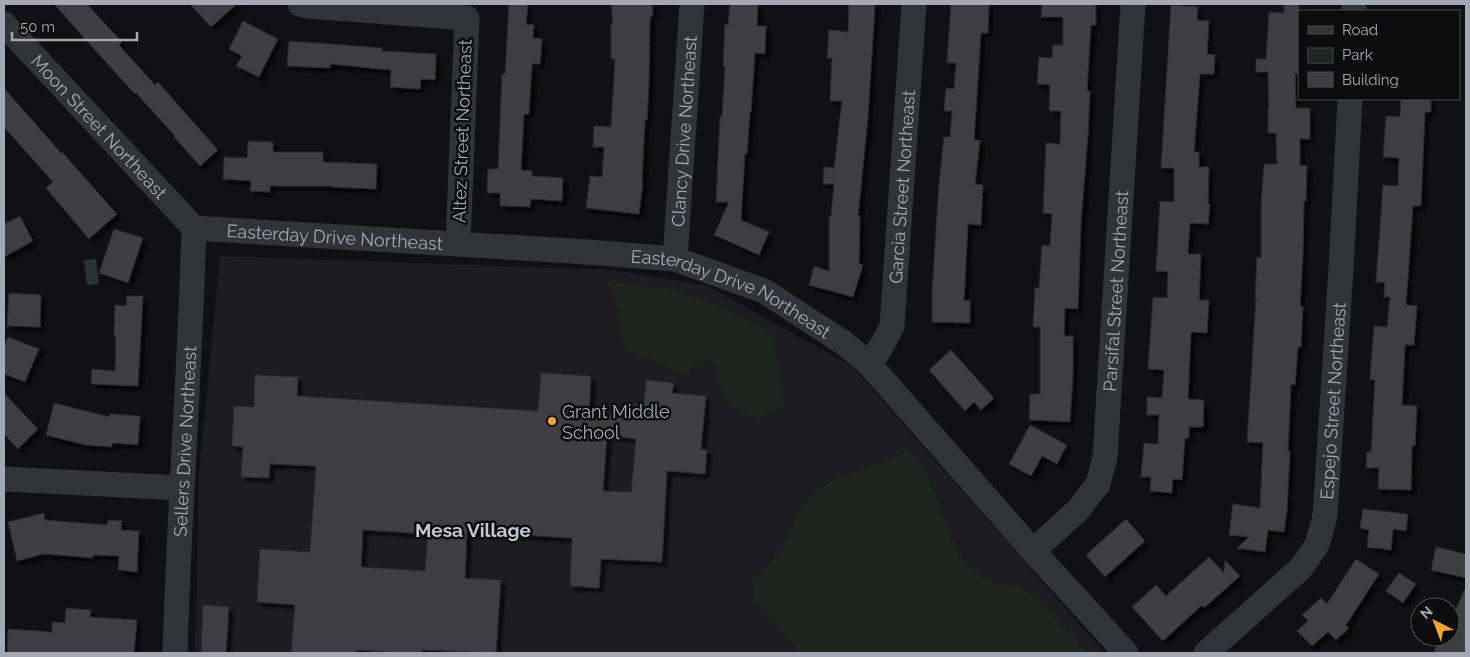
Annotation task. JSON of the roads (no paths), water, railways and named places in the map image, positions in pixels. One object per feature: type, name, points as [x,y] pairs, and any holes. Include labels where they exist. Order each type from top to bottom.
[{"type":"street","name":"Altez Street Northeast","points":[[300,4],[467,18],[458,244]]},
{"type":"street","name":"Clancy Drive Northeast","points":[[675,259],[692,4]]},
{"type":"street","name":"Garcia Street Northeast","points":[[869,364],[880,349],[892,326],[914,4]]},
{"type":"street","name":"Parsifal Street Northeast","points":[[1033,551],[1078,510],[1098,484],[1105,456],[1133,4]]},
{"type":"street","name":"Moon Street Northeast","points":[[4,24],[194,228]]},
{"type":"street","name":"Espejo Street Northeast","points":[[1206,653],[1300,569],[1317,545],[1325,516],[1350,100]]},
{"type":"street","name":"Easterday Drive Northeast","points":[[194,228],[675,259],[764,291],[844,343],[869,364],[1033,551],[1126,653]]},
{"type":"street","name":"Sellers Drive Northeast","points":[[175,653],[194,228]]},
{"type":"street","points":[[4,479],[182,488]]},
{"type":"place","name":"Grant Middle School","points":[[552,421]]},
{"type":"district","name":"Mesa Village","points":[[473,530]]}]
